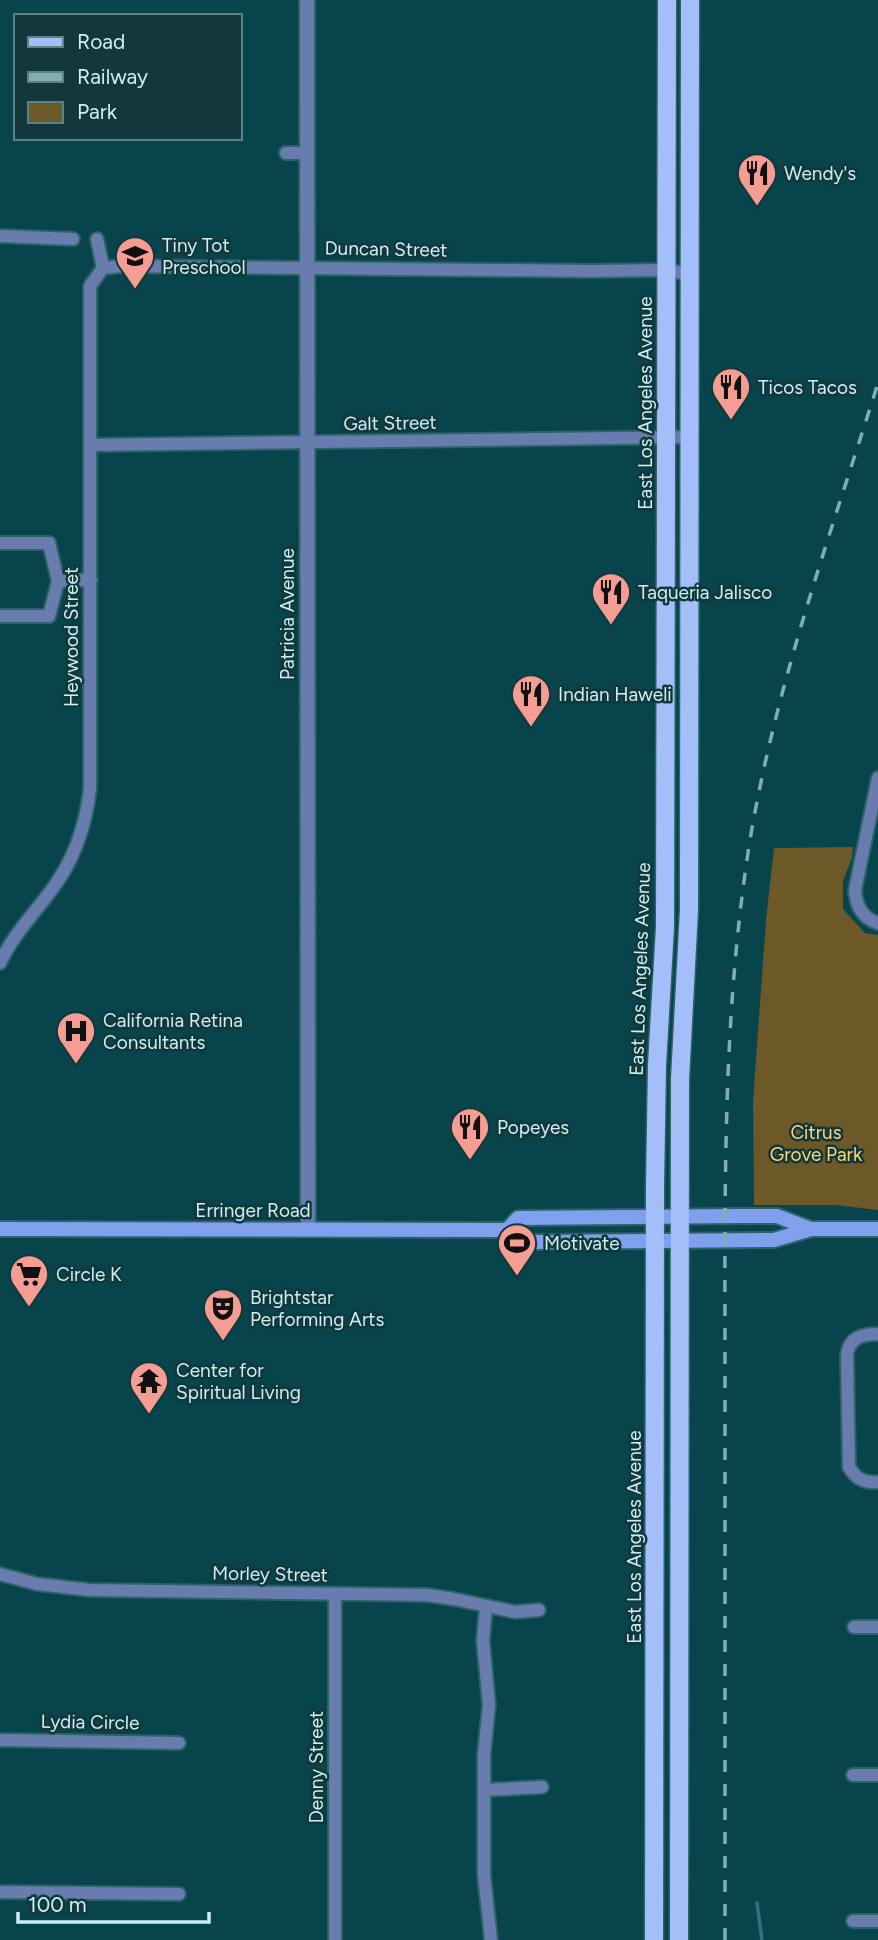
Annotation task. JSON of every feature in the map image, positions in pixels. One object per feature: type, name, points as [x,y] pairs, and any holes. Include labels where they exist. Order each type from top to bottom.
[{"type":"main road","name":"East Los Angeles Avenue","points":[[654,1940],[655,1217],[657,1065],[666,916],[667,0]]},
{"type":"main road","points":[[679,1940],[680,1079],[689,910],[690,0]]},
{"type":"main road","name":"Erringer Road","points":[[507,1230],[517,1218],[776,1216],[811,1229]]},
{"type":"main road","name":"Erringer Road","points":[[0,1229],[507,1230],[518,1242],[774,1240],[811,1229],[878,1229]]},
{"type":"street","name":"Patricia Avenue","points":[[307,0],[308,1229]]},
{"type":"street","points":[[286,153],[308,153]]},
{"type":"street","points":[[0,236],[73,239]]},
{"type":"street","points":[[97,239],[103,268]]},
{"type":"street","name":"Duncan Street","points":[[103,268],[666,270],[689,274]]},
{"type":"street","name":"Heywood Street","points":[[0,963],[13,937],[51,892],[67,866],[88,815],[91,580],[90,286],[103,268]]},
{"type":"street","name":"Galt Street","points":[[91,445],[691,437]]},
{"type":"street","points":[[0,543],[49,543],[58,581],[49,616],[0,616]]},
{"type":"street","points":[[58,581],[91,580]]},
{"type":"street","points":[[878,778],[855,890],[856,903],[862,914],[878,923]]},
{"type":"street","points":[[878,1334],[860,1335],[849,1346],[848,1354],[849,1467],[861,1480],[878,1482]]},
{"type":"street","name":"Morley Street","points":[[0,1574],[37,1584],[90,1590],[427,1595],[515,1612],[539,1610]]},
{"type":"street","name":"Denny Street","points":[[335,1595],[335,1940]]},
{"type":"street","points":[[486,1606],[483,1641],[489,1705],[484,1754],[484,1875],[491,1940]]},
{"type":"street","points":[[854,1627],[878,1627]]},
{"type":"street","name":"Lydia Circle","points":[[0,1740],[179,1743]]},
{"type":"street","points":[[853,1775],[878,1775]]},
{"type":"street","points":[[484,1790],[542,1787]]},
{"type":"street","points":[[0,1892],[179,1894]]},
{"type":"street","points":[[853,1921],[878,1921]]},
{"type":"green space","name":"Citrus Grove Park","points":[[853,847],[852,858],[843,881],[843,909],[865,933],[878,935],[878,1210],[836,1205],[754,1205],[753,1101],[774,848]]},
{"type":"waterway","points":[[757,1903],[762,1940]]},
{"type":"railway","points":[[725,1940],[726,1171],[734,972],[750,840],[774,724],[806,609],[878,383]]},
{"type":"place","name":"Wendy's","points":[[757,207]]},
{"type":"place","name":"Tiny Tot Preschool","points":[[135,290]]},
{"type":"place","name":"Ticos Tacos","points":[[731,421]]},
{"type":"place","name":"Taqueria Jalisco","points":[[611,626]]},
{"type":"place","name":"Indian Haweli","points":[[531,728]]},
{"type":"place","name":"California Retina Consultants","points":[[76,1065]]},
{"type":"place","name":"Popeyes","points":[[470,1161]]},
{"type":"place","name":"Motivate","points":[[517,1277]]},
{"type":"place","name":"Circle K","points":[[29,1308]]},
{"type":"place","name":"Brightstar Performing Arts","points":[[223,1342]]},
{"type":"place","name":"Center for Spiritual Living","points":[[149,1415]]}]
